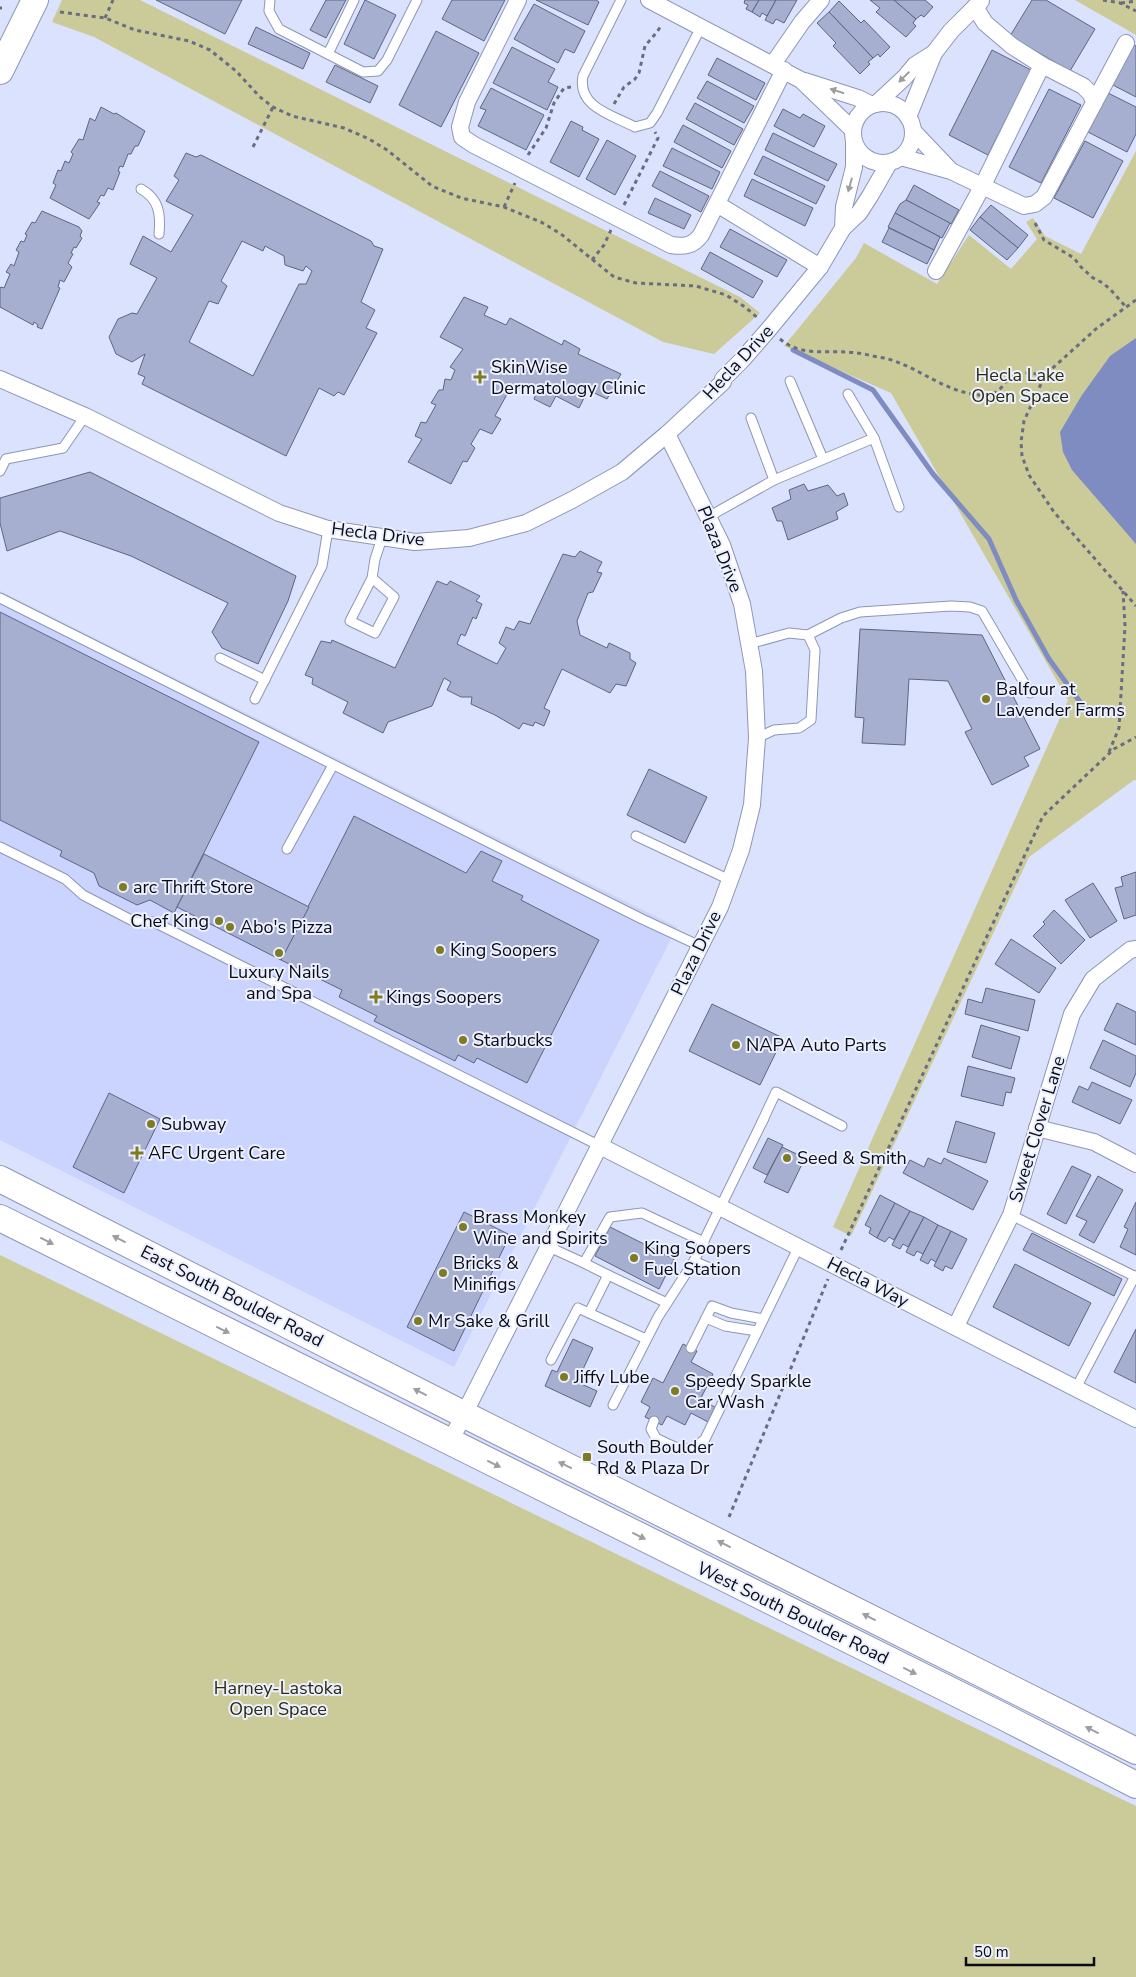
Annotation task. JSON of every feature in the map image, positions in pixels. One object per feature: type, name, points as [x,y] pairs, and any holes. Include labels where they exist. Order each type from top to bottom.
[{"type":"main road","points":[[0,71],[35,0]]},
{"type":"main road","name":"East South Boulder Road","points":[[0,1179],[463,1414]]},
{"type":"main road","name":"East South Boulder Road","points":[[0,1218],[450,1442]]},
{"type":"main road","name":"West South Boulder Road","points":[[463,1414],[1136,1752]]},
{"type":"main road","name":"West South Boulder Road","points":[[450,1442],[1002,1716],[1136,1785]]},
{"type":"street","points":[[518,0],[467,102],[460,127],[462,137],[474,145],[617,218],[671,245],[681,247],[696,241],[717,204],[778,67],[802,22],[822,0]]},
{"type":"street","points":[[650,0],[672,5],[701,27],[801,80],[874,104],[885,103],[894,106],[951,171]]},
{"type":"street","points":[[895,160],[908,150],[912,141],[910,124],[934,53],[951,31],[979,4],[985,23],[998,35],[1042,65],[1083,86],[1091,94],[1094,103]]},
{"type":"street","points":[[801,80],[853,136],[859,152],[867,159],[878,163],[895,160],[951,171],[1024,206],[1035,204],[1044,197],[1126,43]]},
{"type":"street","points":[[853,136],[856,120],[862,111],[874,104],[905,77],[915,65],[934,53]]},
{"type":"street","points":[[936,271],[982,187],[1042,65]]},
{"type":"street","name":"Hecla Drive","points":[[843,228],[844,207],[854,167],[853,136]]},
{"type":"street","name":"Hecla Drive","points":[[0,379],[85,416],[279,513],[328,529],[382,538],[415,542],[469,538],[526,523],[572,500],[622,472],[667,434],[722,382],[769,329],[820,267],[843,228],[859,212],[895,160]]},
{"type":"street","points":[[717,204],[820,267]]},
{"type":"street","name":"Plaza Drive","points":[[450,1442],[720,907],[741,850],[752,806],[757,738],[754,671],[742,604],[722,545],[667,434]]},
{"type":"street","name":"Sweet Clover Lane","points":[[956,1326],[1011,1215],[1072,1014],[1093,979],[1130,950],[1136,949]]},
{"type":"street","points":[[1037,1128],[1094,1142],[1136,1164]]},
{"type":"street","name":"Hecla Way","points":[[600,1146],[1136,1419]]},
{"type":"lane","points":[[270,0],[269,11],[279,29],[363,72],[378,71],[387,60],[417,0]]},
{"type":"lane","points":[[328,54],[354,0]]},
{"type":"lane","points":[[621,0],[583,76],[581,86],[584,95],[590,103],[635,127],[650,122],[657,113],[701,27]]},
{"type":"lane","points":[[141,188],[155,201],[160,220],[159,234]]},
{"type":"lane","points":[[790,381],[823,459]]},
{"type":"lane","points":[[848,394],[874,438],[899,507]]},
{"type":"lane","points":[[0,471],[6,459],[63,448],[85,416]]},
{"type":"lane","points":[[750,418],[774,480]]},
{"type":"lane","points":[[708,517],[774,480],[874,438]]},
{"type":"lane","points":[[255,699],[322,566],[328,529]]},
{"type":"lane","points":[[372,578],[394,597],[375,633],[350,621],[372,578],[375,559],[382,538]]},
{"type":"lane","points":[[0,598],[642,919],[700,946]]},
{"type":"lane","points":[[749,644],[789,633],[808,635],[841,618],[860,612],[950,606],[970,607],[982,611],[1030,693]]},
{"type":"lane","points":[[757,738],[774,730],[799,728],[811,720],[815,650],[808,635]]},
{"type":"lane","points":[[220,658],[265,680]]},
{"type":"lane","points":[[287,850],[333,765]]},
{"type":"lane","points":[[636,836],[730,880]]},
{"type":"lane","points":[[0,847],[65,879],[83,896],[135,922],[154,922],[600,1146]]},
{"type":"lane","points":[[613,1405],[658,1317],[704,1242],[776,1092],[842,1126]]},
{"type":"lane","points":[[584,1263],[610,1217],[624,1214],[642,1213],[704,1242]]},
{"type":"lane","points":[[1011,1215],[1135,1277],[1076,1388]]},
{"type":"lane","points":[[654,1421],[651,1429],[656,1438],[684,1450],[696,1448],[704,1439],[799,1246]]},
{"type":"lane","points":[[549,1247],[667,1303]]},
{"type":"lane","points":[[694,1261],[710,1268]]},
{"type":"lane","points":[[590,1313],[608,1275]]},
{"type":"lane","points":[[691,1348],[712,1306],[732,1313],[763,1319]]},
{"type":"lane","points":[[551,1360],[578,1308],[646,1340]]},
{"type":"lane","points":[[706,1318],[725,1326],[757,1331]]},
{"type":"path","points":[[105,18],[113,0]]},
{"type":"path","points":[[1103,0],[1120,3],[1136,11]]},
{"type":"path","points":[[1120,3],[1136,1]]},
{"type":"path","points":[[608,113],[624,87],[635,79],[639,73],[645,46],[658,32],[672,5]]},
{"type":"path","points":[[60,12],[105,18],[134,30],[189,41],[210,50],[236,71],[260,97],[274,107],[292,116],[344,128],[370,140],[387,150],[432,186],[461,198],[504,207],[541,222],[561,234],[614,278],[636,283],[696,286],[726,295],[744,307],[786,344],[800,350],[858,353],[888,360],[961,393],[986,395],[1002,389],[1007,380],[1015,375],[1026,373],[1045,375]]},
{"type":"path","points":[[504,207],[530,151],[546,128],[554,103],[564,88],[581,86]]},
{"type":"path","points":[[253,147],[274,107]]},
{"type":"path","points":[[592,260],[604,245],[658,138],[650,122]]},
{"type":"path","points":[[1035,223],[1044,240],[1074,258],[1080,266],[1109,288],[1126,307]]},
{"type":"path","points":[[1136,300],[1097,328],[1045,375],[1024,421],[1021,442],[1022,456],[1029,475],[1054,512],[1136,606]]},
{"type":"path","points":[[1108,754],[1118,728],[1126,626],[1123,590]]},
{"type":"path","points":[[845,1240],[1044,816],[1108,754],[1136,737]]},
{"type":"path","points":[[728,1517],[823,1289]]},
{"type":"shaded area","points":[[1136,338],[1136,544],[1072,470],[1063,452],[1060,432],[1082,395],[1110,356]]},
{"type":"shaded area","points":[[0,591],[677,927],[454,1367],[0,1140]]},
{"type":"green space","points":[[62,0],[140,0],[740,297],[760,313],[714,354],[663,342],[94,37],[52,22]]},
{"type":"green space","points":[[1075,0],[1136,0],[1136,35]]},
{"type":"green space","name":"Hecla Lake Open Space","points":[[1136,151],[1136,780],[1029,857],[851,1236],[833,1227],[1068,700],[891,393],[784,346],[856,258],[864,243],[937,284],[969,235],[1011,269],[1037,239],[1026,222],[1033,218],[1045,236],[1081,254]]},
{"type":"green space","name":"Harney-Lastoka Open Space","points":[[0,1255],[1136,1806],[1136,1977],[0,1977]]},
{"type":"building","points":[[156,0],[242,0],[225,34]]},
{"type":"building","points":[[326,0],[346,0],[326,38],[310,30]]},
{"type":"building","points":[[365,0],[396,15],[374,59],[344,44]]},
{"type":"building","points":[[452,0],[505,0],[484,41],[442,19]]},
{"type":"building","points":[[536,0],[596,0],[599,2],[588,25]]},
{"type":"building","points":[[745,0],[759,0],[752,12],[746,9],[748,5],[744,3]]},
{"type":"building","points":[[759,0],[776,0],[767,16],[762,13],[760,17],[752,12]]},
{"type":"building","points":[[776,0],[797,0],[784,23],[776,19],[773,24],[765,20]]},
{"type":"building","points":[[870,0],[894,0],[916,19],[913,23],[916,26],[906,37],[876,12],[880,8]]},
{"type":"building","points":[[894,0],[925,0],[933,7],[924,17],[921,15],[916,19]]},
{"type":"building","points":[[1032,0],[1046,0],[1095,29],[1070,71],[1010,36]]},
{"type":"building","points":[[839,1],[861,23],[864,20],[890,47],[880,57],[878,54],[873,58],[829,12]]},
{"type":"building","points":[[534,4],[585,31],[574,53],[565,49],[558,63],[514,39]]},
{"type":"building","points":[[829,12],[873,58],[860,74],[833,46],[836,43],[817,23]]},
{"type":"building","points":[[256,27],[310,53],[303,69],[248,44]]},
{"type":"building","points":[[436,31],[479,53],[441,127],[399,105]]},
{"type":"building","points":[[1132,44],[1136,46],[1136,97],[1111,84]]},
{"type":"building","points":[[512,47],[555,69],[548,82],[558,87],[547,110],[493,83]]},
{"type":"building","points":[[992,50],[1031,70],[988,155],[949,135]]},
{"type":"building","points":[[717,58],[765,83],[756,100],[708,75]]},
{"type":"building","points":[[335,65],[378,86],[370,103],[326,82]]},
{"type":"building","points":[[707,81],[754,106],[744,123],[697,98]]},
{"type":"building","points":[[491,88],[544,115],[526,150],[478,126],[486,110],[480,108]]},
{"type":"building","points":[[1049,89],[1081,105],[1041,183],[1009,167]]},
{"type":"building","points":[[1108,93],[1136,107],[1136,134],[1127,152],[1088,132]]},
{"type":"building","points":[[695,103],[743,129],[734,145],[686,119]]},
{"type":"building","points":[[101,107],[114,114],[116,113],[145,131],[138,146],[135,146],[131,154],[128,154],[123,167],[120,166],[118,171],[120,172],[113,190],[108,188],[104,196],[101,195],[97,202],[100,203],[89,219],[50,198],[56,185],[53,183],[58,170],[61,171],[65,161],[69,163],[73,154],[71,152],[79,139],[83,140],[90,118],[95,121]]},
{"type":"building","points":[[783,109],[800,118],[803,114],[825,126],[814,147],[774,126]]},
{"type":"building","points":[[571,121],[583,127],[582,130],[599,139],[579,177],[550,162]]},
{"type":"building","points":[[683,125],[731,151],[722,168],[674,142]]},
{"type":"building","points":[[773,133],[837,164],[828,181],[765,150]]},
{"type":"building","points":[[607,140],[636,156],[615,195],[586,179]]},
{"type":"building","points":[[1085,141],[1123,161],[1093,218],[1054,198]]},
{"type":"building","points":[[672,148],[720,172],[712,189],[663,166]]},
{"type":"building","points":[[186,153],[196,157],[201,155],[371,241],[374,246],[383,249],[361,302],[375,310],[366,328],[377,333],[344,395],[338,392],[334,396],[319,388],[286,456],[142,384],[145,377],[138,374],[145,354],[132,362],[116,354],[109,337],[118,319],[132,313],[137,314],[157,278],[130,264],[143,236],[171,252],[193,215],[166,201],[179,180],[174,176]],"holes":[[[242,241],[263,251],[265,246],[284,256],[285,265],[303,271],[306,266],[312,271],[306,284],[299,284],[253,376],[189,342],[209,301],[218,304],[227,286],[221,281]]]},
{"type":"building","points":[[763,156],[825,186],[816,204],[754,174]]},
{"type":"building","points":[[660,171],[709,196],[701,212],[652,186]]},
{"type":"building","points":[[752,179],[813,208],[805,226],[744,196]]},
{"type":"building","points":[[914,185],[959,210],[951,224],[906,200]]},
{"type":"building","points":[[655,198],[691,215],[684,229],[648,213]]},
{"type":"building","points":[[906,200],[950,223],[942,238],[895,213],[900,204]]},
{"type":"building","points":[[991,205],[1028,235],[1018,248],[980,217]]},
{"type":"building","points":[[42,211],[79,227],[82,231],[80,236],[82,238],[71,253],[73,254],[68,263],[72,267],[64,282],[60,280],[58,287],[60,288],[42,329],[37,327],[38,325],[34,322],[33,325],[0,307],[0,288],[4,288],[10,274],[6,272],[11,264],[14,266],[19,252],[16,250],[21,241],[24,242],[27,235],[25,234],[32,222],[35,223]]},
{"type":"building","points":[[895,213],[940,237],[934,250],[888,227]]},
{"type":"building","points":[[980,217],[1018,248],[1007,260],[970,230]]},
{"type":"building","points":[[889,228],[934,250],[927,264],[882,242]]},
{"type":"building","points":[[730,229],[787,260],[777,277],[720,247]]},
{"type":"building","points":[[710,252],[763,281],[753,298],[701,269]]},
{"type":"building","points":[[464,297],[488,307],[484,315],[506,325],[510,318],[562,345],[564,340],[580,349],[578,354],[621,374],[607,399],[588,390],[579,408],[556,396],[550,407],[534,399],[536,394],[522,386],[518,389],[511,387],[495,416],[501,419],[492,434],[480,429],[471,444],[475,448],[467,462],[463,461],[451,484],[408,462],[422,439],[415,436],[421,422],[426,423],[436,405],[431,403],[439,390],[443,390],[445,379],[451,380],[455,370],[450,367],[463,349],[440,337]]},
{"type":"building","points":[[90,472],[296,576],[288,601],[258,664],[222,648],[212,632],[228,603],[131,556],[60,531],[7,551],[0,523],[0,498]]},
{"type":"building","points":[[804,484],[808,491],[828,485],[837,496],[844,493],[848,505],[836,512],[838,519],[788,540],[782,521],[777,521],[772,508],[791,499],[789,490]]},
{"type":"building","points":[[580,551],[602,562],[597,572],[602,573],[593,592],[588,593],[577,621],[580,635],[607,648],[609,643],[630,653],[630,659],[636,663],[626,686],[616,684],[610,693],[562,669],[544,708],[550,711],[544,726],[535,722],[533,726],[523,723],[519,729],[471,704],[472,697],[461,697],[447,690],[451,682],[444,678],[432,706],[388,722],[383,733],[343,713],[348,702],[312,684],[313,678],[305,675],[321,641],[331,643],[332,640],[395,668],[437,581],[447,585],[450,581],[480,596],[476,601],[482,604],[476,619],[473,617],[465,636],[461,634],[457,644],[497,664],[506,648],[499,643],[506,627],[514,630],[519,621],[530,624],[563,554],[575,557]]},
{"type":"building","points":[[0,612],[259,742],[174,913],[150,900],[137,905],[99,886],[94,873],[60,856],[62,851],[0,820]]},
{"type":"building","name":"Balfour at Lavender Farms","points":[[860,629],[982,635],[1040,749],[1024,757],[1029,766],[992,785],[965,732],[972,729],[948,681],[909,679],[905,745],[862,743],[864,718],[855,717]]},
{"type":"building","points":[[649,769],[707,797],[685,843],[627,815]]},
{"type":"building","name":"King Soopers","points":[[354,816],[466,873],[481,851],[502,861],[492,881],[523,896],[521,900],[599,940],[527,1083],[477,1058],[474,1063],[458,1055],[455,1061],[374,1021],[377,1016],[339,997],[342,990],[281,960]]},
{"type":"building","points":[[204,854],[309,907],[281,960],[177,907]]},
{"type":"building","points":[[1136,872],[1136,915],[1124,919],[1115,888],[1123,886],[1121,877]]},
{"type":"building","points":[[1093,883],[1117,921],[1090,938],[1065,900]]},
{"type":"building","points":[[1054,910],[1085,940],[1061,964],[1033,936],[1045,924],[1043,922]]},
{"type":"building","points":[[1011,939],[1056,968],[1039,993],[995,964]]},
{"type":"building","points":[[986,988],[1035,1000],[1028,1031],[965,1014],[968,999],[982,1003]]},
{"type":"building","points":[[1117,1003],[1136,1012],[1136,1045],[1104,1030]]},
{"type":"building","name":"NAPA Auto Parts","points":[[712,1004],[783,1038],[760,1085],[689,1051]]},
{"type":"building","points":[[981,1025],[1020,1037],[1011,1069],[972,1057]]},
{"type":"building","points":[[1103,1040],[1136,1056],[1136,1073],[1130,1087],[1090,1068]]},
{"type":"building","points":[[968,1066],[1015,1078],[1011,1093],[1006,1092],[1003,1106],[961,1096]]},
{"type":"building","points":[[1092,1082],[1132,1100],[1120,1124],[1072,1102],[1079,1086],[1088,1090]]},
{"type":"building","points":[[109,1093],[160,1119],[124,1193],[73,1167]]},
{"type":"building","points":[[956,1121],[995,1133],[986,1163],[947,1152]]},
{"type":"building","points":[[768,1138],[783,1145],[767,1175],[753,1168]]},
{"type":"building","points":[[782,1147],[805,1158],[788,1193],[764,1182]]},
{"type":"building","points":[[928,1158],[941,1164],[944,1158],[988,1181],[973,1210],[903,1173],[910,1160],[924,1167]]},
{"type":"building","points":[[1072,1166],[1091,1175],[1066,1224],[1047,1214]]},
{"type":"building","points":[[1098,1176],[1123,1190],[1094,1243],[1079,1235],[1087,1221],[1076,1216]]},
{"type":"building","points":[[880,1195],[895,1203],[877,1238],[869,1233],[871,1228],[865,1225]]},
{"type":"building","points":[[1136,1202],[1136,1255],[1120,1247],[1128,1229],[1124,1227]]},
{"type":"building","points":[[895,1203],[910,1211],[894,1240],[889,1237],[885,1242],[877,1238]]},
{"type":"building","points":[[910,1211],[924,1217],[908,1247],[903,1244],[900,1249],[892,1245]]},
{"type":"building","points":[[464,1212],[510,1235],[454,1351],[407,1327]]},
{"type":"building","points":[[924,1217],[938,1225],[923,1254],[917,1251],[914,1256],[906,1252]]},
{"type":"building","points":[[938,1225],[951,1231],[936,1262],[931,1259],[928,1264],[920,1260]]},
{"type":"building","name":"King Soopers Fuel Station","points":[[610,1227],[674,1259],[659,1289],[595,1256]]},
{"type":"building","points":[[951,1231],[967,1239],[952,1269],[945,1266],[943,1271],[934,1266]]},
{"type":"building","points":[[1032,1233],[1122,1279],[1114,1296],[1023,1250]]},
{"type":"building","points":[[1015,1264],[1091,1303],[1069,1346],[993,1307]]},
{"type":"building","points":[[1136,1329],[1136,1383],[1114,1372]]},
{"type":"building","name":"Jiffy Lube","points":[[573,1339],[593,1348],[577,1382],[597,1391],[590,1407],[545,1386],[552,1370],[557,1372]]},
{"type":"building","name":"Speedy Sparkle Car Wash","points":[[683,1344],[697,1351],[691,1362],[713,1374],[700,1400],[715,1407],[708,1422],[691,1413],[685,1425],[667,1416],[662,1425],[645,1417],[650,1407],[641,1402],[653,1378],[663,1383]]},
{"type":"waterway","points":[[793,350],[873,390],[933,474],[989,539],[1016,600],[1049,659],[1083,706]]},
{"type":"place","name":"SkinWise Dermatology Clinic","points":[[480,377]]},
{"type":"place","name":"Balfour at Lavender Farms","points":[[986,699]]},
{"type":"place","name":"arc Thrift Store","points":[[123,887]]},
{"type":"place","name":"Chef King","points":[[219,921]]},
{"type":"place","name":"Abo's Pizza","points":[[230,927]]},
{"type":"place","name":"King Soopers","points":[[440,950]]},
{"type":"place","name":"Luxury Nails and Spa","points":[[279,953]]},
{"type":"place","name":"Kings Soopers","points":[[376,997]]},
{"type":"place","name":"Starbucks","points":[[463,1040]]},
{"type":"place","name":"NAPA Auto Parts","points":[[736,1045]]},
{"type":"place","name":"Subway","points":[[151,1124]]},
{"type":"place","name":"AFC Urgent Care","points":[[137,1153]]},
{"type":"place","name":"Seed & Smith","points":[[787,1158]]},
{"type":"place","name":"Brass Monkey Wine and Spirits","points":[[463,1227]]},
{"type":"place","name":"King Soopers Fuel Station","points":[[634,1258]]},
{"type":"place","name":"Bricks & Minifigs","points":[[443,1273]]},
{"type":"place","name":"Mr Sake & Grill","points":[[418,1321]]},
{"type":"place","name":"Jiffy Lube","points":[[564,1377]]},
{"type":"place","name":"Speedy Sparkle Car Wash","points":[[675,1391]]},
{"type":"place","name":"South Boulder Rd & Plaza Dr","points":[[587,1457]]}]
